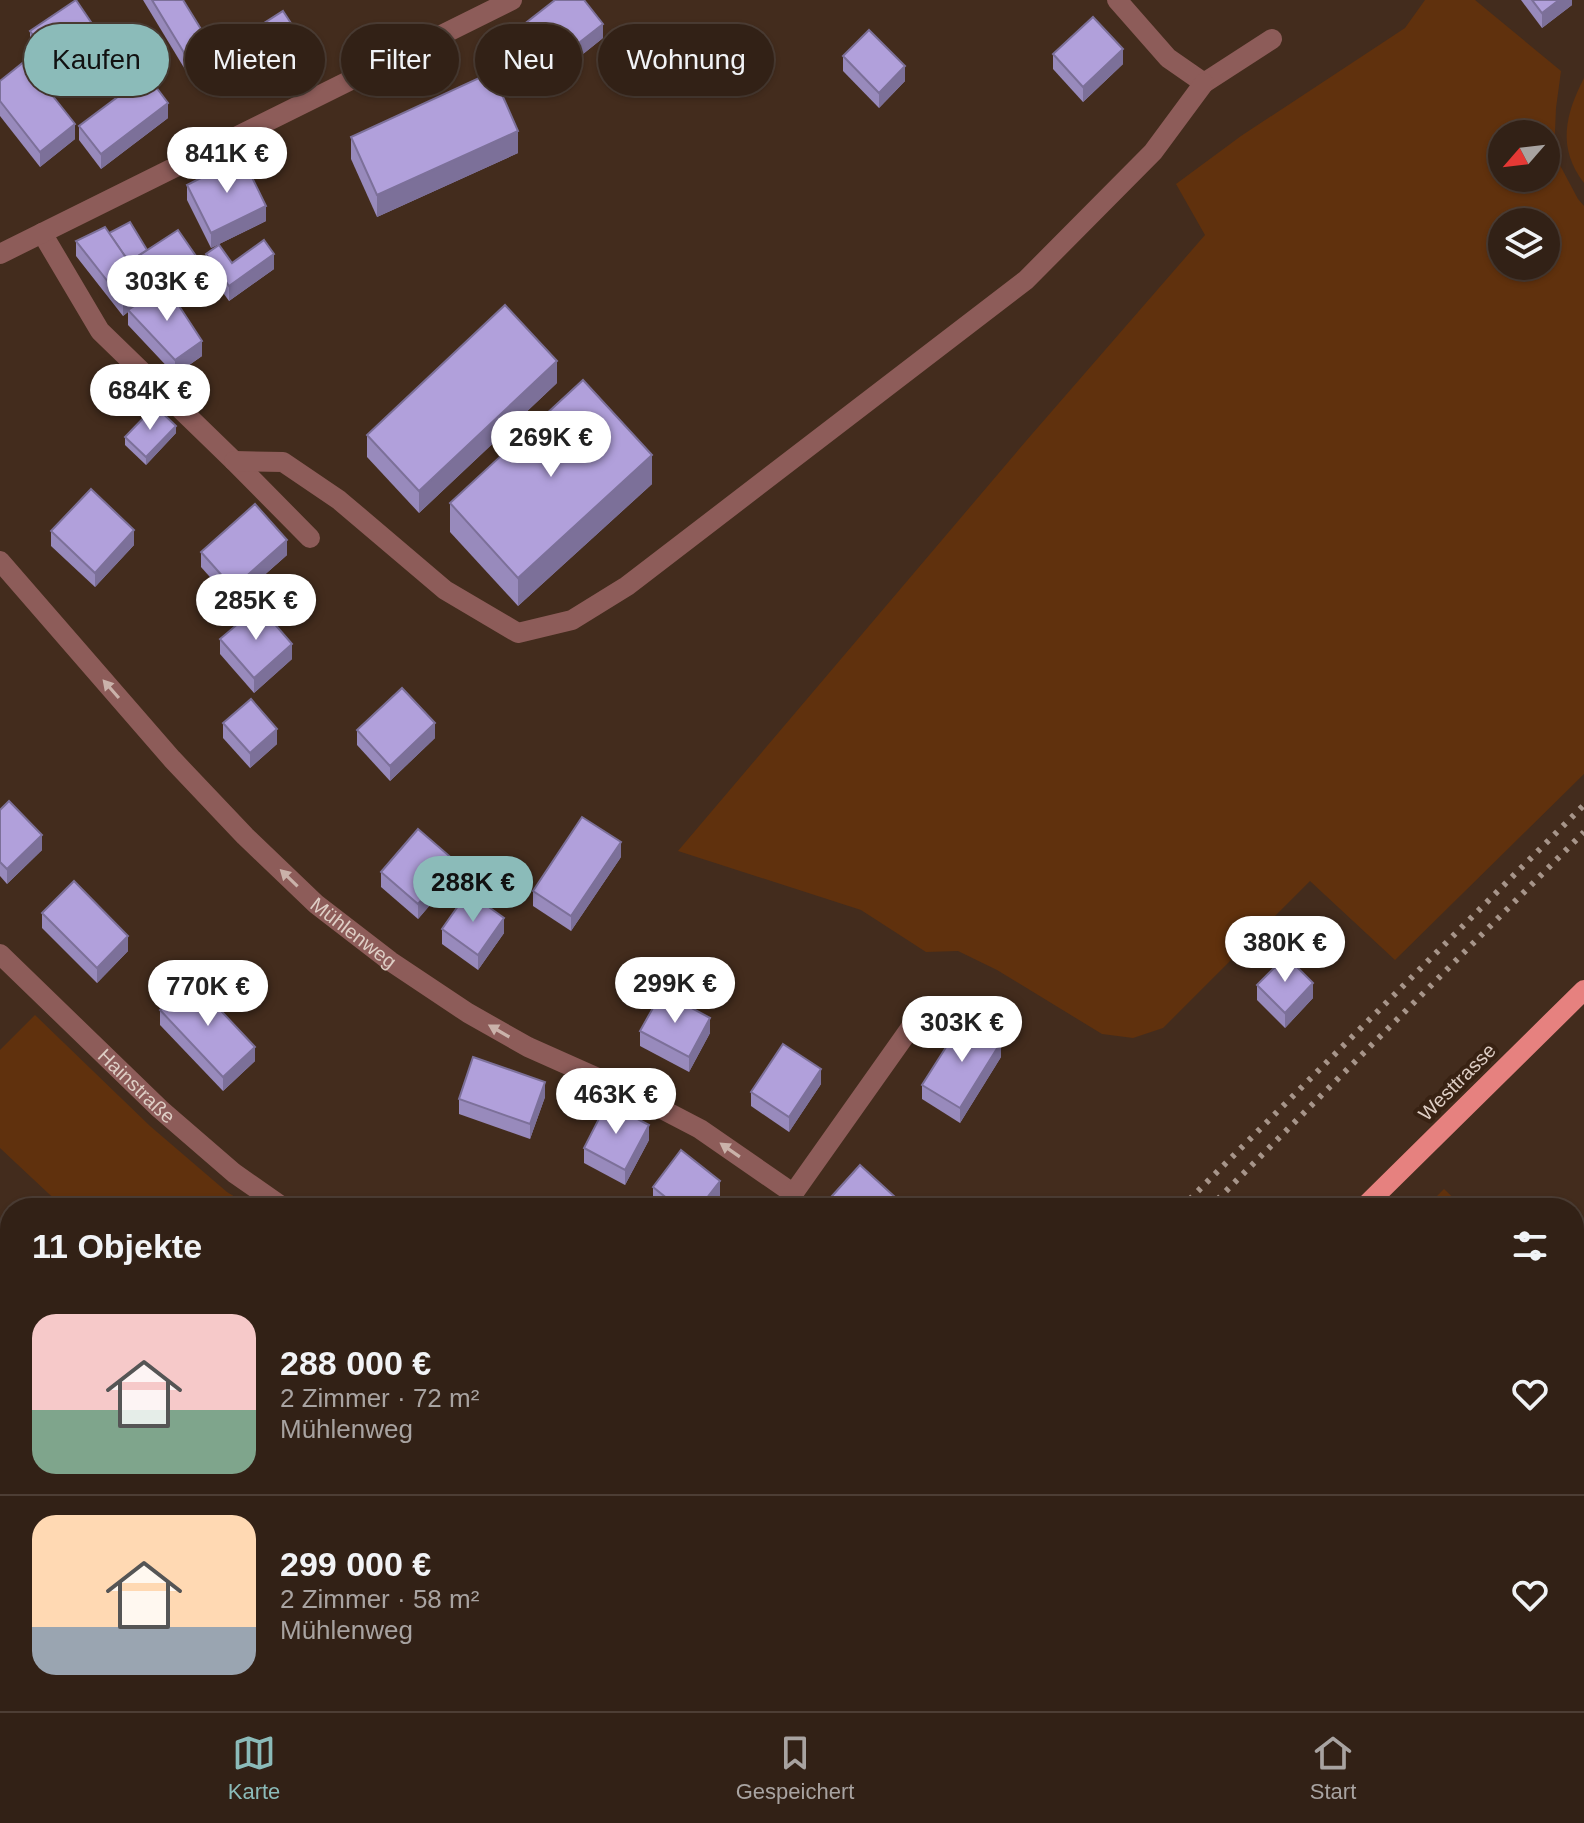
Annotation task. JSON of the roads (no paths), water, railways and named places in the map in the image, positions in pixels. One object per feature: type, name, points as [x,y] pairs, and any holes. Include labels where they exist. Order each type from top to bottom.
[{"type":"main road","name":"Westtrasse","points":[[1373,1198],[1584,990]]},
{"type":"street","points":[[0,254],[512,0]]},
{"type":"street","points":[[1117,0],[1168,58],[1204,83]]},
{"type":"street","points":[[234,461],[283,462],[339,500],[445,590],[518,633],[572,620],[627,586],[1026,280],[1153,152],[1204,83],[1272,39]]},
{"type":"street","points":[[42,233],[100,331],[310,538]]},
{"type":"street","name":"Mühlenweg","points":[[0,561],[172,759],[245,836],[316,904],[390,961],[468,1013],[528,1047],[629,1092],[700,1129],[784,1198]]},
{"type":"street","name":"Hainstraße","points":[[0,954],[160,1109],[234,1173],[270,1198]]},
{"type":"street","name":"Mühlenweg","points":[[790,1198],[921,1013]]},
{"type":"railway","points":[[1191,1198],[1584,805]]},
{"type":"railway","points":[[1219,1198],[1584,832]]}]
